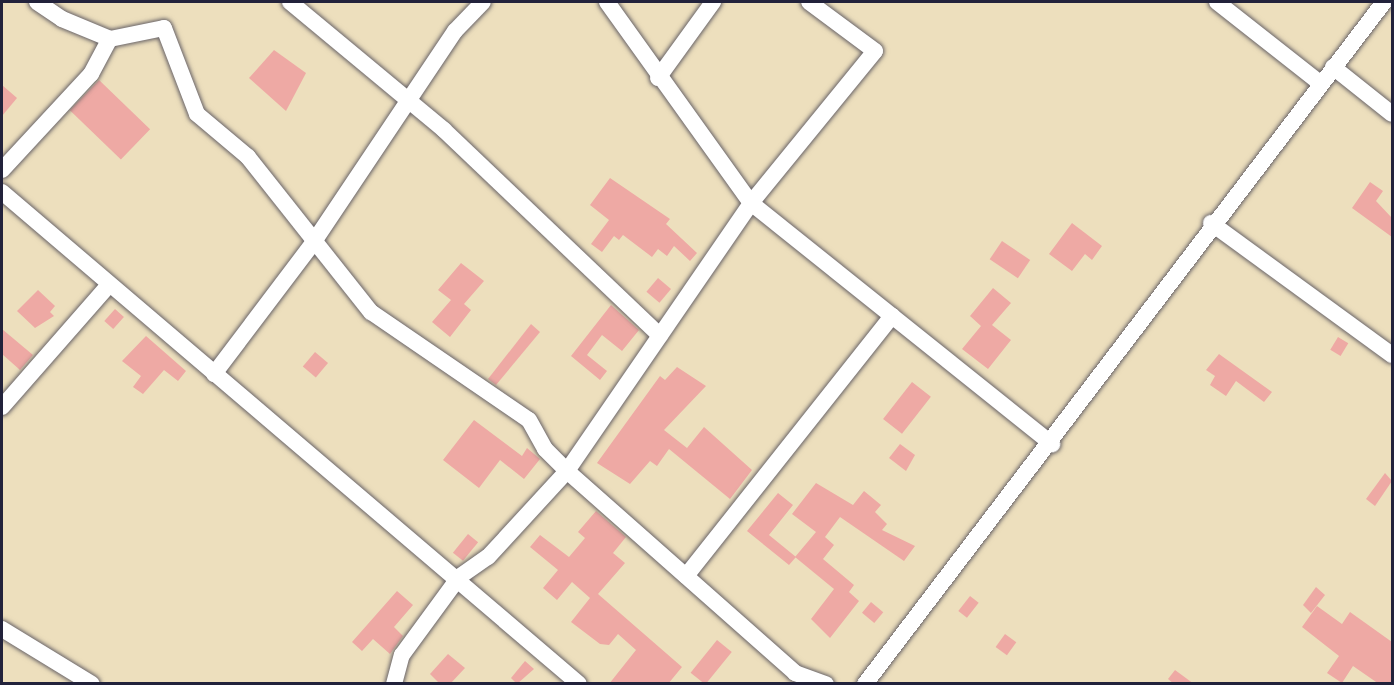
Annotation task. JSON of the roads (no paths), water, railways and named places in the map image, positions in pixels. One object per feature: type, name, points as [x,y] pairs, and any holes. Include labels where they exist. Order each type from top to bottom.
[{"type":"street","points":[[37,2],[62,19],[110,39],[164,28],[197,114],[248,157],[313,243],[371,312],[529,420],[545,449],[567,471],[797,678],[826,684]]},
{"type":"street","points":[[290,2],[407,104],[444,130],[660,336]]},
{"type":"street","points":[[214,374],[313,243],[455,31],[483,2]]},
{"type":"street","points":[[606,2],[658,78],[751,203],[1052,444]]},
{"type":"street","points":[[658,78],[713,2]]},
{"type":"street","points":[[394,684],[402,655],[459,577],[488,557],[567,471],[751,203],[875,51],[809,2]]},
{"type":"street","points":[[1217,2],[1320,83]]},
{"type":"street","points":[[865,684],[1052,444],[1211,223],[1384,2]]},
{"type":"street","points":[[2,170],[91,74],[110,39]]},
{"type":"street","points":[[1333,67],[1392,114]]},
{"type":"street","points":[[2,192],[108,286],[459,577],[579,684]]},
{"type":"street","points":[[1211,223],[1392,356]]},
{"type":"street","points":[[2,407],[108,286]]},
{"type":"street","points":[[686,576],[892,316]]},
{"type":"street","points":[[6,637],[92,684]]}]
